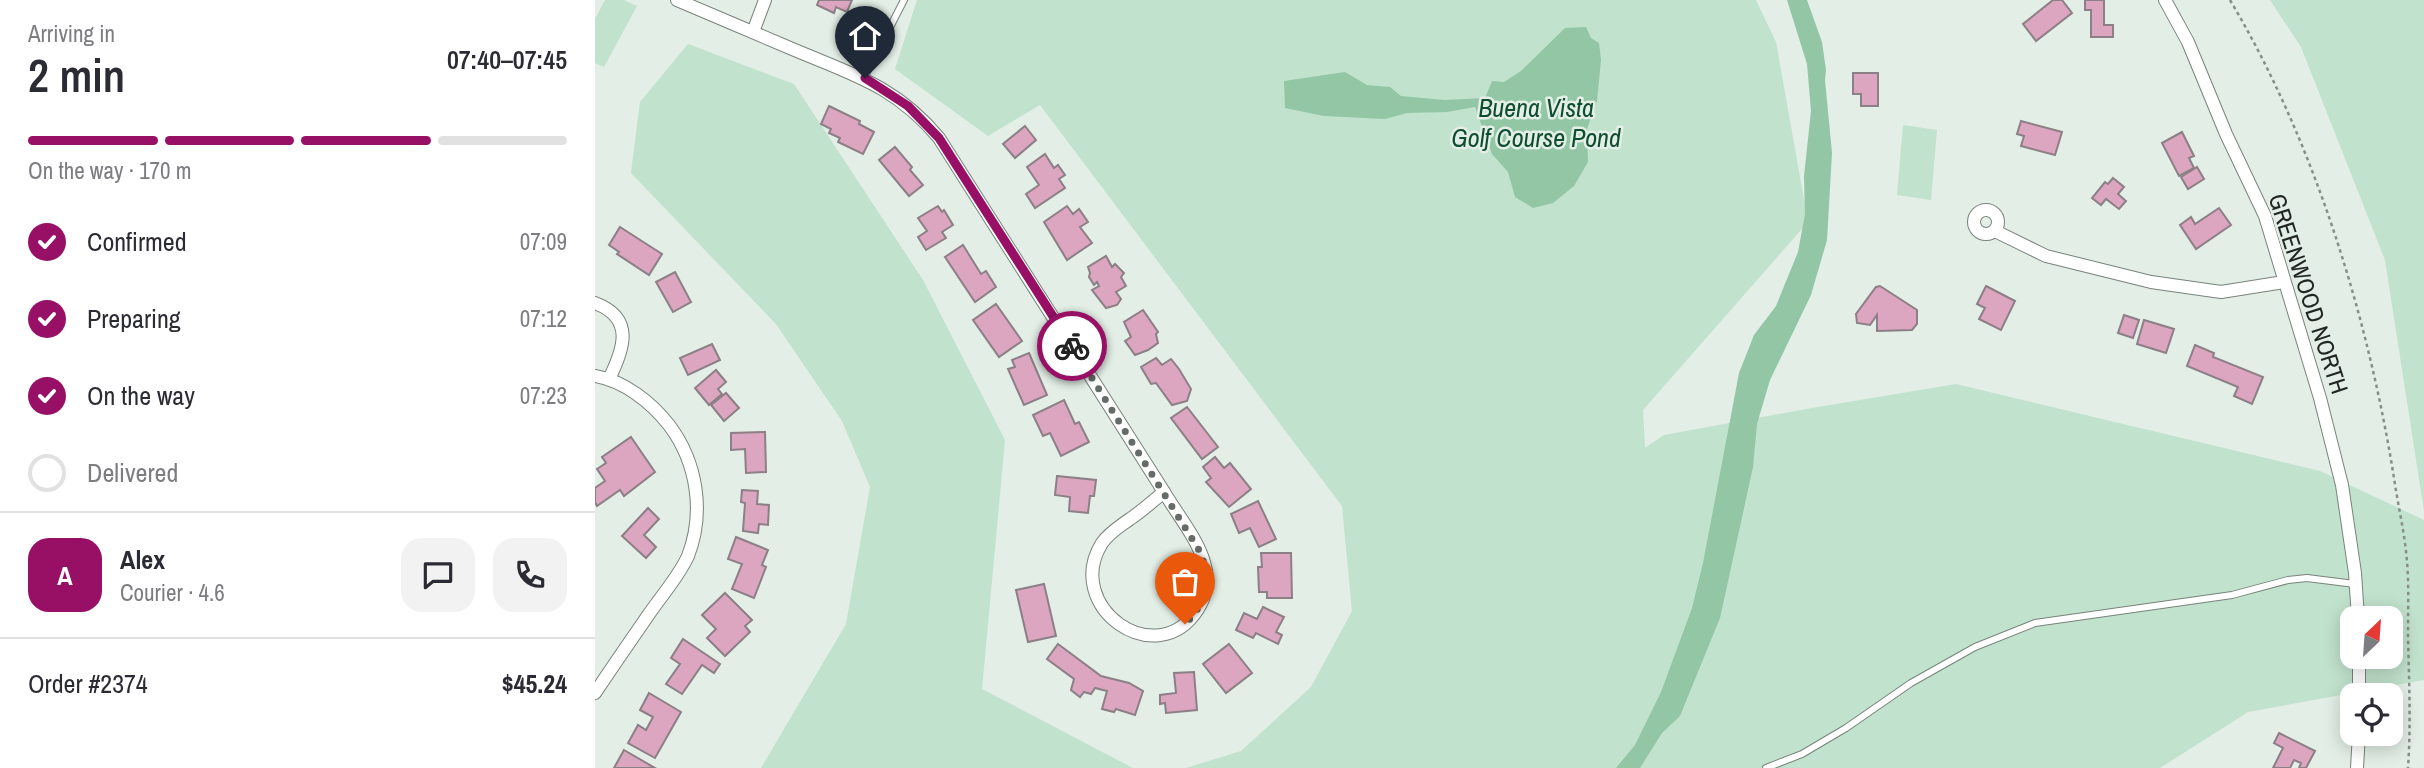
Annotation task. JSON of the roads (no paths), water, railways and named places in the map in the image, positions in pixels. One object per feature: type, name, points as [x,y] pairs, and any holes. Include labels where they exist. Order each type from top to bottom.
[{"type":"street","points":[[677,0],[865,78],[908,106],[939,138],[1164,492],[1199,550],[1207,572],[1207,584],[1200,606],[1185,624],[1163,634],[1142,635],[1118,625],[1109,617],[1096,595],[1093,570],[1095,557],[1108,536],[1164,492]]},
{"type":"street","points":[[753,32],[765,0]]},
{"type":"street","name":"GREENWOOD NORTH","points":[[2165,0],[2188,42],[2226,134],[2265,216],[2320,398],[2342,485],[2357,606]]},
{"type":"street","points":[[1995,231],[2046,256],[2165,284],[2221,292],[2284,282]]},
{"type":"street","points":[[595,303],[614,313],[622,329],[621,349],[609,379]]},
{"type":"street","points":[[595,376],[609,379],[659,413],[679,438],[691,466],[697,495],[697,524],[683,564],[595,693]]},
{"type":"street","points":[[2357,768],[2358,746]]},
{"type":"lane","points":[[865,78],[904,0]]},
{"type":"lane","points":[[1766,768],[1803,754],[1846,728],[1911,682],[1975,647],[2035,623],[2232,595],[2288,580],[2307,578],[2355,584]]},
{"type":"water","points":[[1787,0],[1807,0],[1822,42],[1832,153],[1827,240],[1811,295],[1770,380],[1757,424],[1753,467],[1720,618],[1680,716],[1662,733],[1640,768],[1616,768],[1635,745],[1661,692],[1692,608],[1739,373],[1754,335],[1776,306],[1798,252],[1805,214],[1804,176],[1811,111],[1807,64]]},
{"type":"water","name":"Buena Vista Golf Course Pond","points":[[1586,27],[1591,38],[1599,43],[1601,60],[1597,101],[1587,129],[1588,162],[1574,186],[1553,203],[1533,208],[1515,197],[1508,172],[1492,154],[1475,107],[1447,112],[1407,113],[1385,119],[1324,116],[1285,108],[1284,81],[1345,72],[1367,85],[1390,87],[1401,96],[1444,100],[1485,98],[1492,81],[1504,82],[1521,71],[1565,28]]}]
